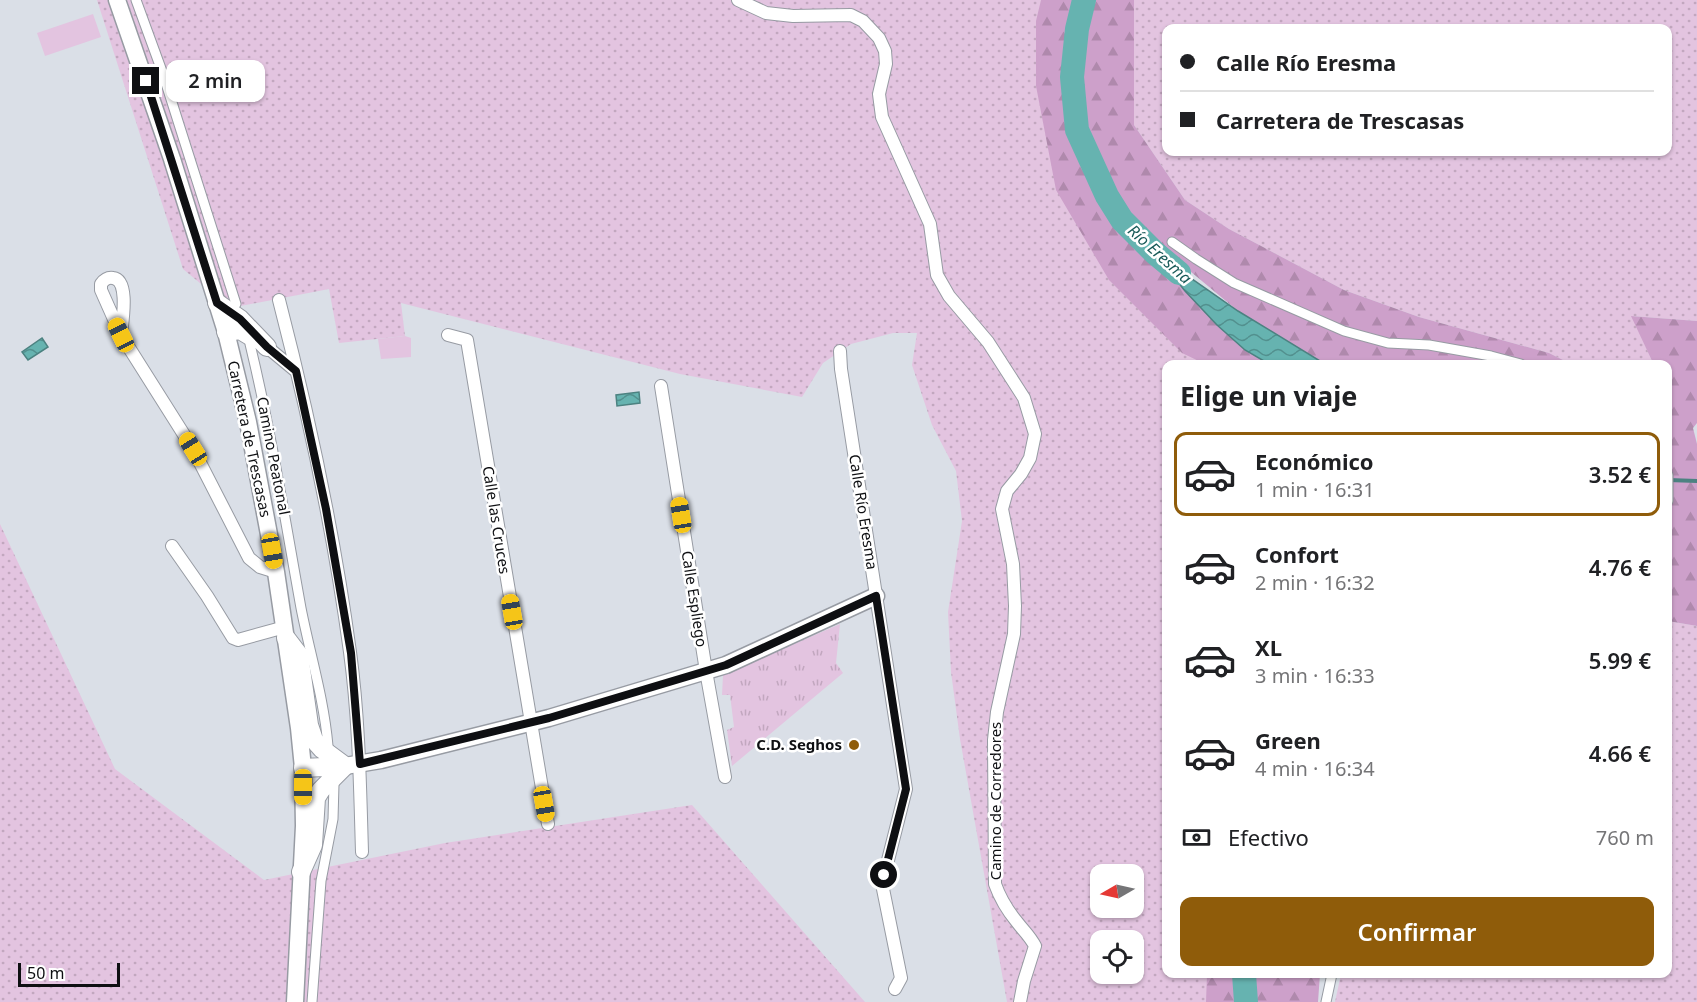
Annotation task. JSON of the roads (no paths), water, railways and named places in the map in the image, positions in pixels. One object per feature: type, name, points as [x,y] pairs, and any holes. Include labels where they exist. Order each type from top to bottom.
[{"type":"main road","points":[[217,303],[240,319],[258,345]]},
{"type":"main road","points":[[226,332],[240,330],[258,345]]},
{"type":"main road","points":[[286,632],[299,656],[309,725],[314,740],[322,748],[353,765]]},
{"type":"main road","points":[[303,768],[353,765]]},
{"type":"main road","points":[[301,872],[313,844],[316,798],[321,790],[353,765]]},
{"type":"street","name":"Carretera de Trescasas","points":[[117,0],[169,148],[226,332],[248,422],[276,572],[303,768],[304,826],[295,1002]]},
{"type":"street","points":[[136,0],[163,74],[236,303]]},
{"type":"street","name":"Camino de Corredores","points":[[738,0],[766,13],[794,16],[851,15],[863,21],[879,38],[885,51],[879,94],[882,117],[930,224],[937,275],[949,296],[988,342],[1024,398],[1035,434],[1030,458],[1022,474],[1007,491],[1002,508],[1013,564],[1015,616],[1014,634],[997,712],[994,740],[994,884],[1000,898],[1035,946],[1020,1002]]},
{"type":"street","points":[[1172,242],[1234,283],[1344,331],[1388,343],[1429,345],[1506,360]]},
{"type":"street","points":[[279,300],[324,498],[351,653],[353,765],[362,852]]},
{"type":"street","points":[[121,335],[193,449],[249,558],[260,567],[276,572]]},
{"type":"street","name":"Calle las Cruces","points":[[448,335],[467,340],[548,825]]},
{"type":"street","points":[[258,345],[296,371]]},
{"type":"street","name":"Camino Peatonal","points":[[258,345],[271,436],[302,610],[318,680],[328,746]]},
{"type":"street","name":"Calle Río Eresma","points":[[840,351],[906,789],[882,884],[901,978],[895,990]]},
{"type":"street","name":"Calle Espliego","points":[[661,386],[705,671],[725,777]]},
{"type":"street","points":[[172,546],[233,638],[238,640],[286,632]]},
{"type":"street","points":[[353,765],[530,723],[726,665],[876,596]]},
{"type":"street","points":[[312,1002],[321,881],[333,819],[334,784]]},
{"type":"street","points":[[1326,1002],[1331,978]]},
{"type":"water","name":"Río Eresma","points":[[1155,253],[1238,311],[1318,360],[1262,360],[1245,350],[1217,325],[1185,291]]},
{"type":"water","points":[[42,338],[48,347],[28,360],[22,352]]},
{"type":"water","points":[[639,392],[640,403],[617,406],[616,395]]},
{"type":"waterway","name":"Río Eresma","points":[[1084,0],[1077,29],[1072,77],[1077,130],[1107,196],[1122,220],[1179,273]]},
{"type":"waterway","points":[[1672,480],[1697,481]]},
{"type":"waterway","name":"Río Eresma","points":[[1244,978],[1246,1002]]},
{"type":"place","name":"C.D. Seghos","points":[[854,745]]}]
